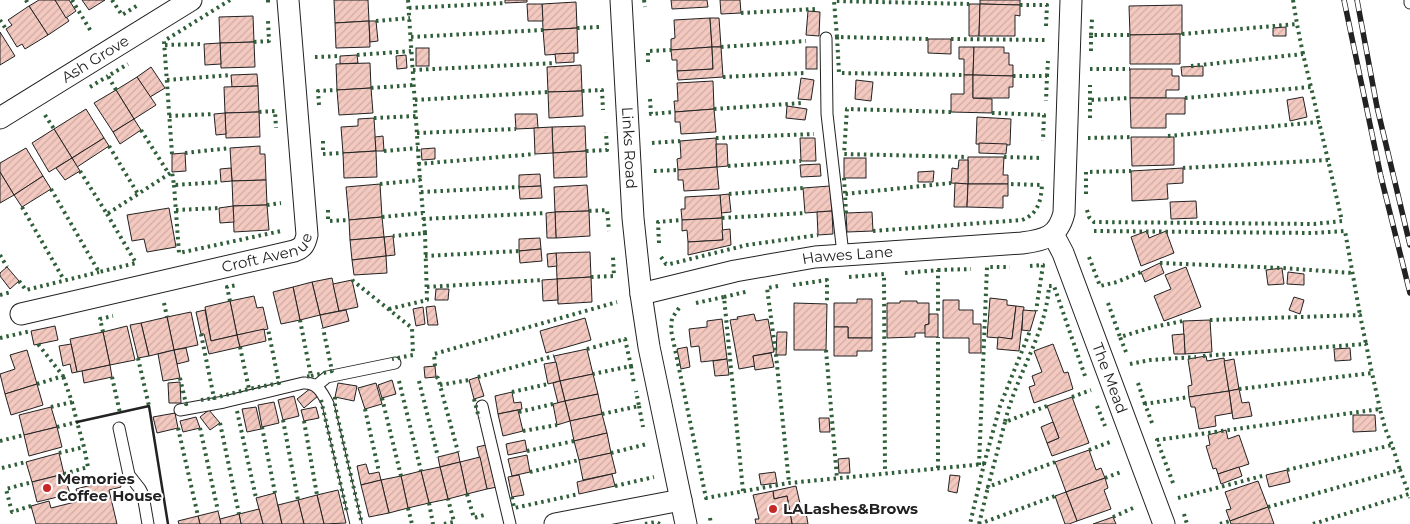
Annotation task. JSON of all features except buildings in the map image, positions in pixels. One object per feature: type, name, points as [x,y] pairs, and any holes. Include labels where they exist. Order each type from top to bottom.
[{"type":"street","name":"Ash Grove","points":[[0,118],[191,0]]},
{"type":"street","name":"Croft Avenue","points":[[22,314],[294,252],[301,248],[307,235],[288,0]]},
{"type":"street","name":"Links Road","points":[[621,0],[634,218],[641,294]]},
{"type":"street","points":[[1053,234],[1058,229],[1064,213],[1071,0]]},
{"type":"street","name":"Hawes Lane","points":[[641,294],[735,271],[782,262],[843,254],[1022,243],[1036,241],[1053,234]]},
{"type":"street","name":"The Mead","points":[[1053,234],[1063,253],[1164,524]]},
{"type":"street","points":[[641,294],[649,347],[686,524]]},
{"type":"street","points":[[555,524],[681,500]]},
{"type":"lane","points":[[826,38],[827,114],[843,254]]},
{"type":"lane","points":[[316,386],[327,377],[395,363]]},
{"type":"lane","points":[[180,410],[224,402],[302,382],[309,382],[316,386],[323,393],[328,404],[356,524]]},
{"type":"lane","points":[[482,406],[510,524]]},
{"type":"lane","points":[[119,428],[129,475],[140,488],[143,495],[148,524]]},
{"type":"railway","points":[[1344,0],[1381,177],[1410,293]]},
{"type":"railway","points":[[1357,0],[1377,107],[1410,245]]},
{"type":"hedge","points":[[26,0],[29,6]]},
{"type":"hedge","points":[[72,0],[92,33]]},
{"type":"hedge","points":[[112,0],[122,15],[138,5]]},
{"type":"hedge","points":[[172,154],[164,41],[230,0]]},
{"type":"hedge","points":[[268,0],[268,6]]},
{"type":"hedge","points":[[408,0],[420,180]]},
{"type":"hedge","points":[[644,0],[645,7]]},
{"type":"hedge","points":[[1293,0],[1297,24]]},
{"type":"hedge","points":[[928,39],[837,37],[834,1],[969,4]]},
{"type":"hedge","points":[[409,8],[505,3]]},
{"type":"hedge","points":[[1020,5],[1047,5],[1046,26]]},
{"type":"hedge","points":[[741,13],[815,9]]},
{"type":"hedge","points":[[376,21],[410,18]]},
{"type":"hedge","points":[[1091,35],[1092,19]]},
{"type":"hedge","points":[[0,20],[6,29]]},
{"type":"hedge","points":[[254,42],[269,41],[268,21]]},
{"type":"hedge","points":[[1182,34],[1297,24],[1303,54]]},
{"type":"hedge","points":[[577,28],[599,27]]},
{"type":"hedge","points":[[411,37],[543,30]]},
{"type":"hedge","points":[[1091,51],[1091,35],[1130,35]]},
{"type":"hedge","points":[[837,37],[839,73],[964,75]]},
{"type":"hedge","points":[[951,39],[1047,40]]},
{"type":"hedge","points":[[721,47],[806,41]]},
{"type":"hedge","points":[[165,45],[204,44]]},
{"type":"hedge","points":[[648,62],[648,51],[671,50]]},
{"type":"hedge","points":[[357,55],[411,51]]},
{"type":"hedge","points":[[1191,66],[1303,54],[1311,87]]},
{"type":"hedge","points":[[315,57],[340,56]]},
{"type":"hedge","points":[[1047,76],[1048,61]]},
{"type":"hedge","points":[[413,70],[556,63]]},
{"type":"hedge","points":[[116,90],[108,76],[128,64]]},
{"type":"hedge","points":[[1090,69],[1130,69]]},
{"type":"hedge","points":[[723,77],[805,73]]},
{"type":"hedge","points":[[167,80],[231,75]]},
{"type":"hedge","points":[[90,87],[108,76]]},
{"type":"hedge","points":[[1013,76],[1047,76],[1046,101]]},
{"type":"hedge","points":[[371,88],[414,85]]},
{"type":"hedge","points":[[1090,85],[1090,100]]},
{"type":"hedge","points":[[1185,98],[1311,87],[1319,122]]},
{"type":"hedge","points":[[319,105],[318,91],[337,90]]},
{"type":"hedge","points":[[582,91],[602,90],[603,110]]},
{"type":"hedge","points":[[415,100],[548,92]]},
{"type":"hedge","points":[[1090,118],[1090,100],[1130,98]]},
{"type":"hedge","points":[[650,99],[651,114],[675,112]]},
{"type":"hedge","points":[[714,109],[802,103]]},
{"type":"hedge","points":[[951,112],[847,109],[844,154],[968,157]]},
{"type":"hedge","points":[[259,112],[275,111],[276,128]]},
{"type":"hedge","points":[[992,113],[1044,115],[1043,141]]},
{"type":"hedge","points":[[169,116],[214,114]]},
{"type":"hedge","points":[[45,115],[54,129]]},
{"type":"hedge","points":[[374,118],[416,116]]},
{"type":"hedge","points":[[1168,136],[1319,122],[1328,160]]},
{"type":"hedge","points":[[417,133],[516,129]]},
{"type":"hedge","points":[[141,130],[169,174]]},
{"type":"hedge","points":[[586,151],[607,150],[606,132]]},
{"type":"hedge","points":[[716,138],[814,134]]},
{"type":"hedge","points":[[1088,138],[1133,137]]},
{"type":"hedge","points":[[323,141],[323,154],[343,153]]},
{"type":"hedge","points":[[652,143],[680,141]]},
{"type":"hedge","points":[[109,146],[138,194]]},
{"type":"hedge","points":[[185,153],[230,148]]},
{"type":"hedge","points":[[384,151],[418,148]]},
{"type":"hedge","points":[[418,164],[535,154]]},
{"type":"hedge","points":[[1004,157],[1043,158]]},
{"type":"hedge","points":[[1087,210],[1089,217],[1094,222],[1314,224],[1342,221],[1328,160],[1183,168]]},
{"type":"hedge","points":[[728,166],[801,161]]},
{"type":"hedge","points":[[654,171],[678,170]]},
{"type":"hedge","points":[[80,171],[107,214],[172,172],[174,185],[221,182]]},
{"type":"hedge","points":[[1086,194],[1086,172],[1131,171]]},
{"type":"hedge","points":[[844,178],[845,194]]},
{"type":"hedge","points":[[380,184],[420,180],[423,213]]},
{"type":"hedge","points":[[846,213],[845,194],[951,183]]},
{"type":"hedge","points":[[873,231],[1022,220],[1032,214],[1038,206],[1042,185],[1008,184]]},
{"type":"hedge","points":[[174,185],[179,253],[281,231]]},
{"type":"hedge","points":[[421,192],[519,187]]},
{"type":"hedge","points":[[729,194],[803,188]]},
{"type":"hedge","points":[[51,189],[99,272],[136,263],[107,214]]},
{"type":"hedge","points":[[267,205],[281,203]]},
{"type":"hedge","points":[[22,207],[64,280]]},
{"type":"hedge","points":[[176,210],[219,208]]},
{"type":"hedge","points":[[328,210],[328,221],[349,220]]},
{"type":"hedge","points":[[589,211],[607,210],[609,231]]},
{"type":"hedge","points":[[382,217],[423,213],[425,233]]},
{"type":"hedge","points":[[423,219],[546,213]]},
{"type":"hedge","points":[[722,218],[805,213]]},
{"type":"hedge","points":[[659,243],[658,222],[682,220]]},
{"type":"hedge","points":[[1094,231],[1313,233],[1345,231],[1360,315]]},
{"type":"hedge","points":[[389,309],[427,300],[425,233],[393,236]]},
{"type":"hedge","points":[[661,257],[666,264],[670,264],[747,245],[818,235]]},
{"type":"hedge","points":[[425,256],[519,251]]},
{"type":"hedge","points":[[0,255],[7,267]]},
{"type":"hedge","points":[[591,277],[614,276],[613,257]]},
{"type":"hedge","points":[[1089,257],[1100,286],[1117,282],[1141,272]]},
{"type":"hedge","points":[[1160,263],[1353,273]]},
{"type":"hedge","points":[[1030,266],[1043,265],[1036,311]]},
{"type":"hedge","points":[[979,465],[987,267],[1010,267]]},
{"type":"hedge","points":[[938,270],[971,269]]},
{"type":"hedge","points":[[905,273],[938,270],[938,314]]},
{"type":"hedge","points":[[19,281],[26,290],[99,272]]},
{"type":"hedge","points":[[849,277],[884,274],[885,473]]},
{"type":"hedge","points":[[352,280],[412,328],[413,355],[392,359]]},
{"type":"hedge","points":[[427,287],[542,280]]},
{"type":"hedge","points":[[793,285],[827,280],[827,304]]},
{"type":"hedge","points":[[230,301],[227,287],[237,285]]},
{"type":"hedge","points":[[778,286],[767,288],[789,483]]},
{"type":"hedge","points":[[1047,406],[1005,422],[1016,388],[1037,338],[1047,304],[1049,286],[1054,286],[1085,376]]},
{"type":"hedge","points":[[724,297],[749,291]]},
{"type":"hedge","points":[[0,295],[11,292]]},
{"type":"hedge","points":[[696,303],[724,297],[743,491]]},
{"type":"hedge","points":[[435,366],[434,354],[617,302]]},
{"type":"hedge","points":[[164,303],[167,317]]},
{"type":"hedge","points":[[1108,303],[1120,337]]},
{"type":"hedge","points":[[679,308],[672,318],[671,330],[706,498],[789,483],[984,464],[970,524]]},
{"type":"hedge","points":[[1210,320],[1360,315],[1366,344]]},
{"type":"hedge","points":[[103,332],[100,319],[113,316]]},
{"type":"hedge","points":[[300,320],[311,376],[303,377]]},
{"type":"hedge","points":[[1126,352],[1120,337],[1153,327],[1183,321]]},
{"type":"hedge","points":[[311,376],[332,371],[323,328]]},
{"type":"hedge","points":[[240,347],[249,389],[279,383],[268,329]]},
{"type":"hedge","points":[[0,338],[31,331]]},
{"type":"hedge","points":[[984,464],[1000,406],[1030,331]]},
{"type":"hedge","points":[[201,334],[214,398],[249,389]]},
{"type":"hedge","points":[[938,337],[938,468]]},
{"type":"hedge","points":[[587,349],[625,339],[631,366],[593,374]]},
{"type":"hedge","points":[[37,384],[63,376],[38,344]]},
{"type":"hedge","points":[[1203,356],[1366,344],[1372,373]]},
{"type":"hedge","points":[[826,350],[837,478]]},
{"type":"hedge","points":[[478,377],[554,356]]},
{"type":"hedge","points":[[1130,364],[1150,360],[1196,357]]},
{"type":"hedge","points":[[138,358],[149,406]]},
{"type":"hedge","points":[[631,366],[634,384]]},
{"type":"hedge","points":[[1239,389],[1372,373],[1380,409]]},
{"type":"hedge","points":[[51,407],[72,402],[63,376]]},
{"type":"hedge","points":[[112,377],[120,413]]},
{"type":"hedge","points":[[436,377],[438,378],[458,452]]},
{"type":"hedge","points":[[180,378],[186,404],[189,403]]},
{"type":"hedge","points":[[440,385],[469,380]]},
{"type":"hedge","points":[[399,381],[421,471]]},
{"type":"hedge","points":[[419,381],[438,457]]},
{"type":"hedge","points":[[1138,383],[1145,404]]},
{"type":"hedge","points":[[512,392],[548,384]]},
{"type":"hedge","points":[[1072,397],[1091,390]]},
{"type":"hedge","points":[[602,414],[639,406],[636,391]]},
{"type":"hedge","points":[[335,397],[335,406],[362,524]]},
{"type":"hedge","points":[[1152,423],[1145,404],[1189,397]]},
{"type":"hedge","points":[[201,400],[214,398]]},
{"type":"hedge","points":[[382,398],[401,476]]},
{"type":"hedge","points":[[474,399],[479,418]]},
{"type":"hedge","points":[[321,400],[347,512]]},
{"type":"hedge","points":[[57,427],[77,422],[72,402]]},
{"type":"hedge","points":[[519,412],[553,404]]},
{"type":"hedge","points":[[639,406],[643,427]]},
{"type":"hedge","points":[[1097,406],[1105,426]]},
{"type":"hedge","points":[[365,409],[379,472]]},
{"type":"hedge","points":[[1173,483],[1157,440],[1380,409],[1392,445]]},
{"type":"hedge","points":[[237,411],[256,498]]},
{"type":"hedge","points":[[283,420],[298,500]]},
{"type":"hedge","points":[[304,421],[317,495]]},
{"type":"hedge","points":[[59,453],[84,447],[77,422]]},
{"type":"hedge","points":[[1005,422],[988,487],[1055,462]]},
{"type":"hedge","points":[[220,423],[239,514]]},
{"type":"hedge","points":[[523,431],[557,425]]},
{"type":"hedge","points":[[262,427],[275,493]]},
{"type":"hedge","points":[[178,428],[198,516]]},
{"type":"hedge","points":[[200,428],[218,511]]},
{"type":"hedge","points":[[0,441],[24,435]]},
{"type":"hedge","points":[[527,451],[574,441]]},
{"type":"hedge","points":[[1089,450],[1110,442]]},
{"type":"hedge","points":[[611,453],[647,444]]},
{"type":"hedge","points":[[1287,470],[1392,445],[1400,470]]},
{"type":"hedge","points":[[64,474],[88,467],[84,447]]},
{"type":"hedge","points":[[530,472],[579,460]]},
{"type":"hedge","points":[[2,468],[26,462]]},
{"type":"hedge","points":[[1268,507],[1400,470],[1409,494]]},
{"type":"hedge","points":[[1105,478],[1121,472]]},
{"type":"hedge","points":[[1178,498],[1266,475]]},
{"type":"hedge","points":[[615,486],[654,477]]},
{"type":"hedge","points":[[31,506],[12,512],[6,489],[32,482]]},
{"type":"hedge","points":[[979,524],[988,487]]},
{"type":"hedge","points":[[467,494],[474,518],[484,515]]},
{"type":"hedge","points":[[512,497],[514,508],[579,494]]},
{"type":"hedge","points":[[1313,524],[1409,494],[1410,498]]},
{"type":"hedge","points":[[979,524],[1055,496]]},
{"type":"hedge","points":[[444,524],[454,522],[448,499]]},
{"type":"hedge","points":[[429,503],[433,524]]},
{"type":"hedge","points":[[408,508],[412,524]]},
{"type":"hedge","points":[[1113,517],[1133,508]]},
{"type":"hedge","points":[[1184,514],[1187,524]]},
{"type":"hedge","points":[[710,518],[711,524]]},
{"type":"hedge","points":[[1220,524],[1230,521]]},
{"type":"hedge","points":[[645,524],[656,522],[660,524]]},
{"type":"wall","points":[[77,422],[149,406],[168,524]]},
{"type":"place","name":"Memories Coffee House","points":[[47,488]]},
{"type":"place","name":"LALashes&Brows","points":[[773,509]]}]
